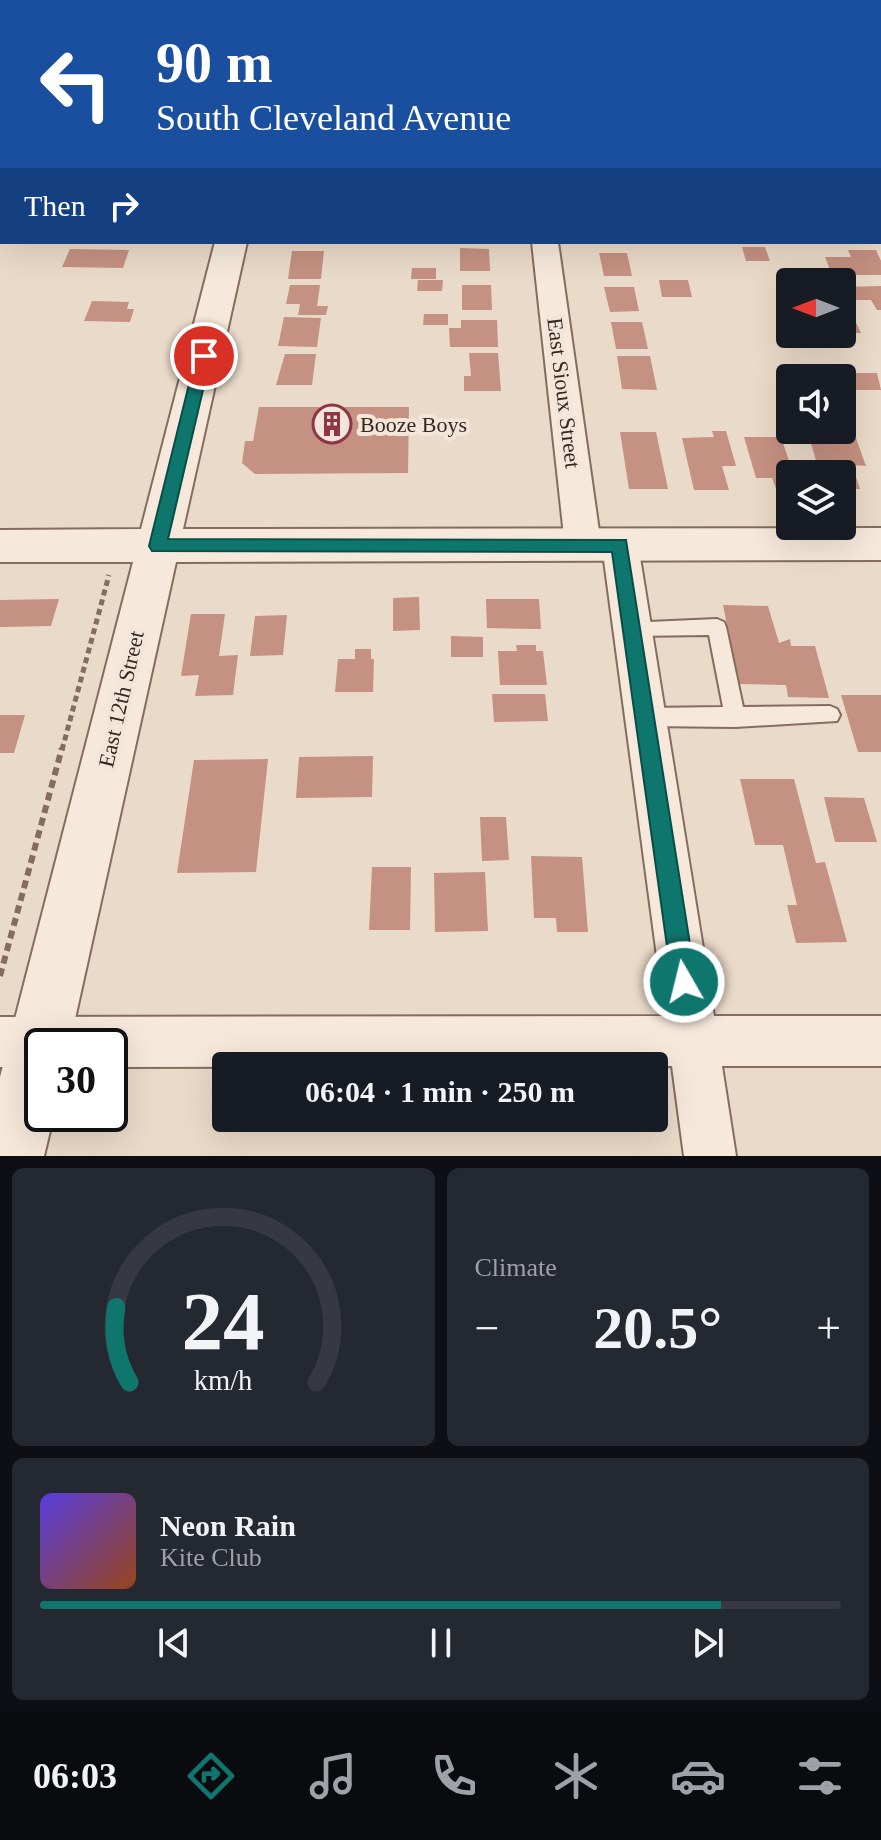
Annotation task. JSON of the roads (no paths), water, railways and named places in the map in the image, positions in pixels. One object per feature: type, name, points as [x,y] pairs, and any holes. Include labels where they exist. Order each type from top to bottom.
[{"type":"street","name":"East 12th Street","points":[[12,1156],[20,1042],[158,546],[231,244]]},
{"type":"street","name":"East Sioux Street","points":[[545,244],[602,545],[632,628],[710,1156]]},
{"type":"street","points":[[0,546],[881,544]]},
{"type":"street","points":[[20,1042],[881,1041]]},
{"type":"lane","points":[[632,628],[717,627],[735,718]]},
{"type":"lane","points":[[646,717],[830,715]]},
{"type":"place","name":"Booze Boys","points":[[332,424]]}]
